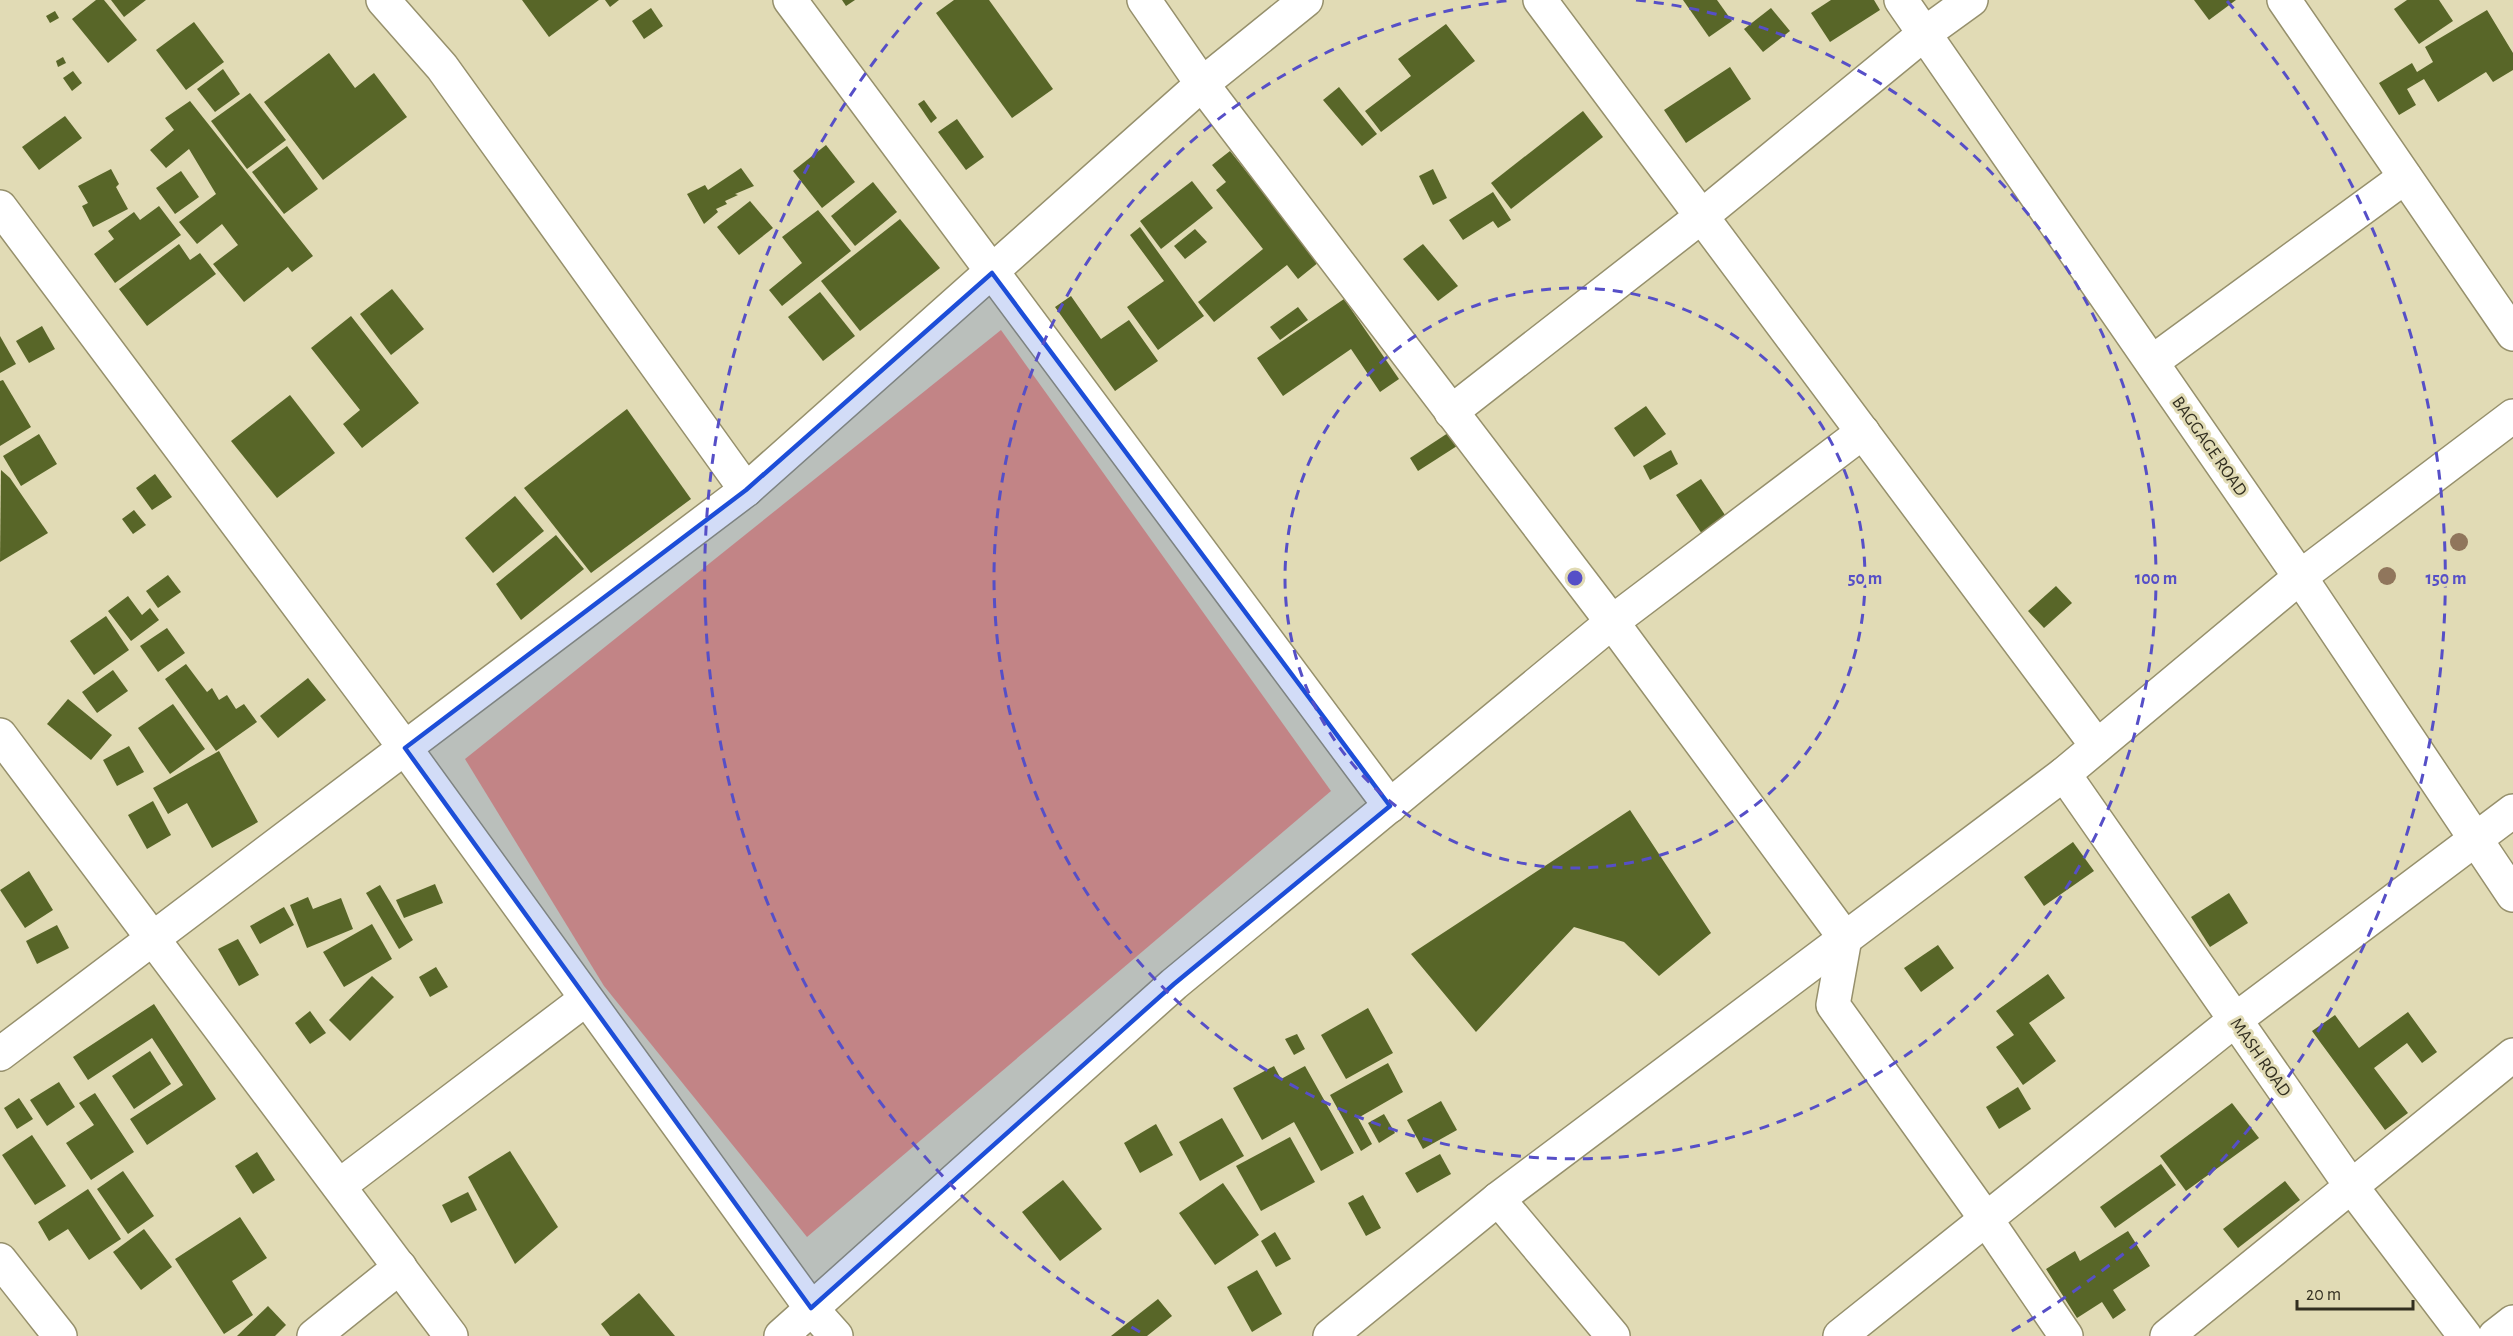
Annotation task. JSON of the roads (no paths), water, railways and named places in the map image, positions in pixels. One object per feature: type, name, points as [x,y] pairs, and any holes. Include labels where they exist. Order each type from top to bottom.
[{"type":"street","points":[[790,0],[1390,806]]},
{"type":"street","points":[[1144,0],[1202,84],[1612,622],[1845,938],[1833,1005],[1986,1219],[2066,1336]]},
{"type":"street","points":[[0,1054],[746,490],[1202,84],[1306,0]]},
{"type":"street","points":[[1540,0],[2097,746]]},
{"type":"street","name":"BAGGAGE ROAD","points":[[1901,0],[2301,577],[2513,895]]},
{"type":"street","points":[[1451,412],[1702,216],[1924,34],[1971,0]]},
{"type":"street","points":[[2284,0],[2513,334]]},
{"type":"street","points":[[386,1],[442,67],[746,490]]},
{"type":"street","points":[[2152,362],[2405,177]]},
{"type":"street","points":[[0,207],[405,748],[812,1308],[836,1336]]},
{"type":"street","points":[[1330,1336],[1498,1199],[2064,774],[2301,577],[2513,416]]},
{"type":"street","points":[[781,1336],[1174,984],[1612,622],[1863,432]]},
{"type":"street","points":[[0,735],[451,1336]]},
{"type":"street","name":"MASH ROAD","points":[[2064,774],[2351,1186],[2465,1336]]},
{"type":"street","points":[[1840,1336],[2235,1020],[2513,811]]},
{"type":"street","points":[[339,1186],[586,999]]},
{"type":"street","points":[[2167,1336],[2513,1055]]},
{"type":"street","points":[[1498,1199],[1613,1336]]},
{"type":"street","points":[[0,1260],[60,1336]]},
{"type":"street","points":[[314,1336],[400,1267]]},
{"type":"street","points":[[2495,1336],[2513,1322]]}]
